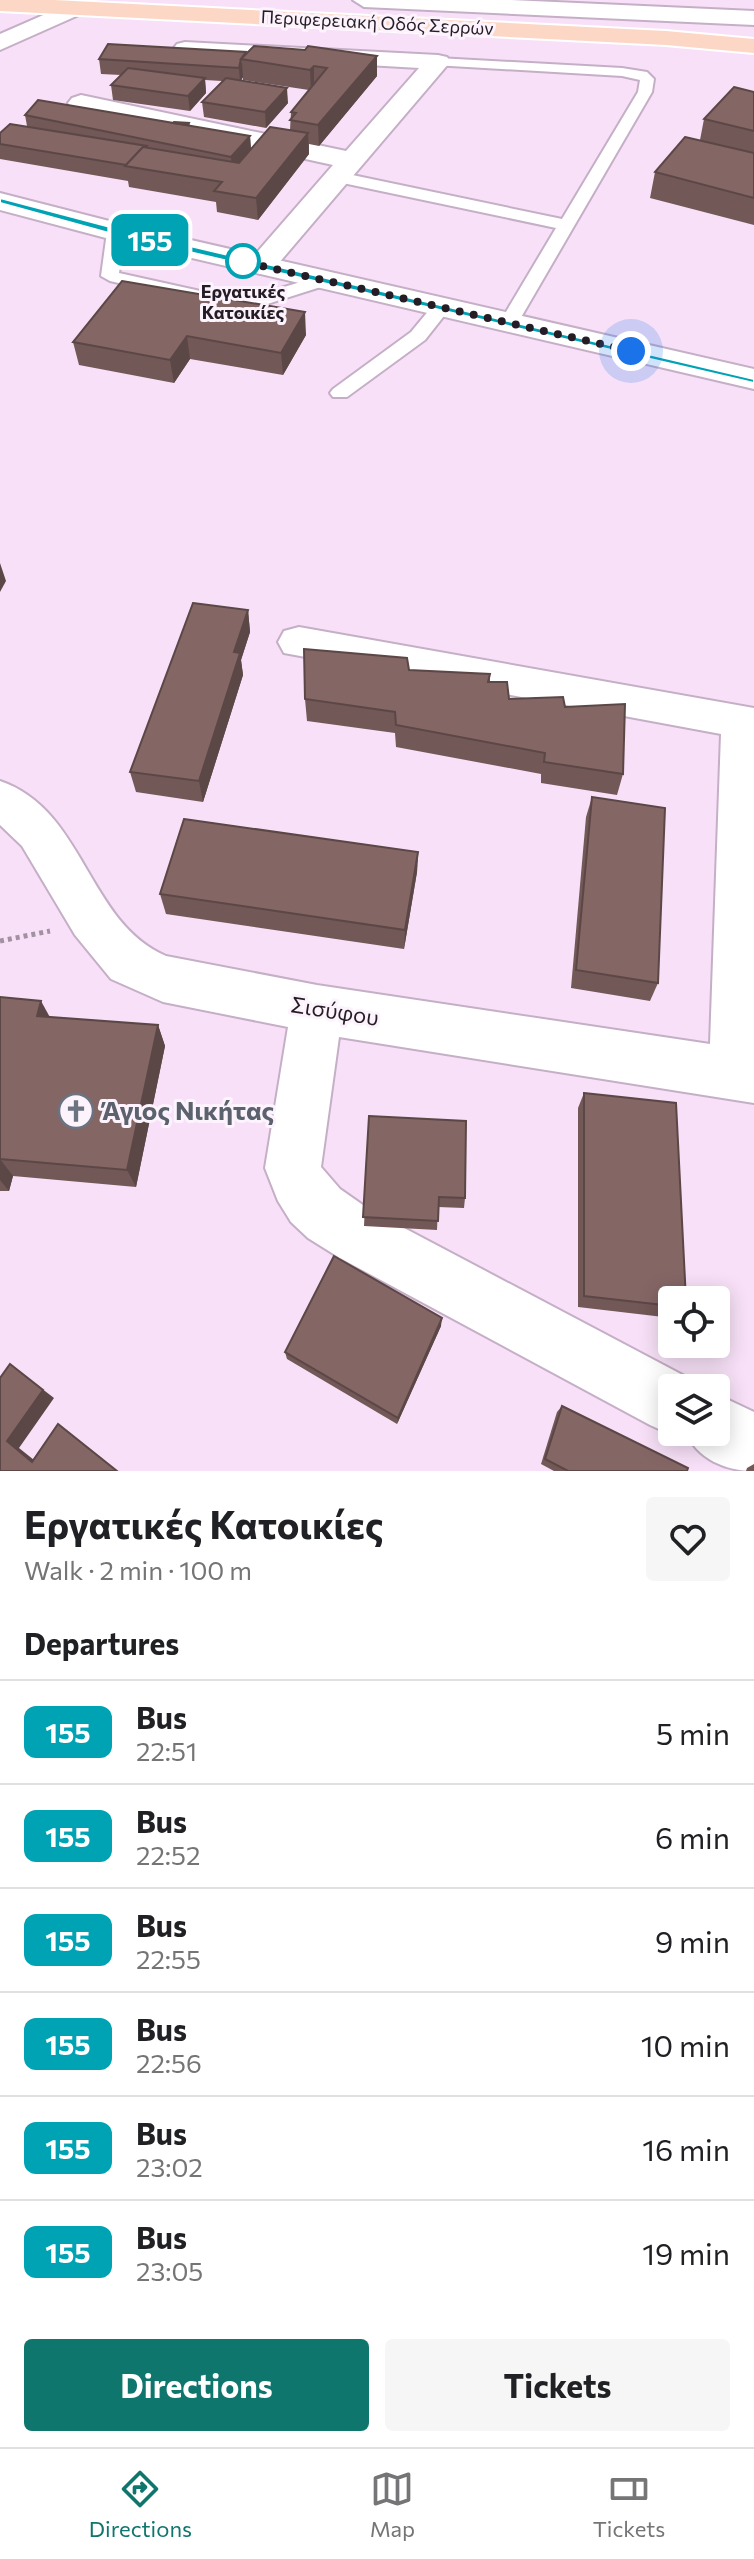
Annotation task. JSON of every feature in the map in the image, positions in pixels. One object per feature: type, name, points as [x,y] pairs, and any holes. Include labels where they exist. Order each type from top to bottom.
[{"type":"main road","name":"Περιφερειακή Οδός Σερρών","points":[[5,16],[63,7],[666,49],[754,48]]},
{"type":"street","points":[[364,0],[754,18]]},
{"type":"street","points":[[0,43],[63,7]]},
{"type":"street","points":[[169,48],[438,62]]},
{"type":"street","points":[[261,265],[438,62]]},
{"type":"street","points":[[81,103],[345,169]]},
{"type":"street","points":[[0,201],[116,232],[754,379]]},
{"type":"street","points":[[299,642],[748,709],[745,1075]]},
{"type":"street","name":"Σισύφου","points":[[0,800],[22,815],[43,837],[93,922],[111,945],[140,970],[186,985],[317,1009],[745,1075]]},
{"type":"street","points":[[317,1009],[293,1168],[298,1184],[312,1206],[361,1237],[658,1396]]},
{"type":"street","points":[[730,1434],[754,1447]]},
{"type":"lane","points":[[438,62],[622,72],[642,75],[647,79],[645,92],[509,322]]},
{"type":"lane","points":[[345,169],[567,225]]},
{"type":"lane","points":[[116,232],[110,276],[242,306],[324,280]]},
{"type":"lane","points":[[340,393],[418,336],[442,307]]},
{"type":"building","points":[[108,44],[246,52],[239,68],[99,59]]},
{"type":"building","points":[[254,46],[305,50],[308,46],[377,56],[318,125],[290,120],[296,113],[291,112],[327,68],[314,66],[310,70],[241,59]]},
{"type":"building","points":[[128,68],[205,78],[188,96],[111,85]]},
{"type":"building","points":[[226,78],[287,88],[265,112],[202,102]]},
{"type":"building","points":[[734,87],[754,92],[754,131],[704,119]]},
{"type":"building","points":[[38,100],[250,136],[231,157],[25,115]]},
{"type":"building","points":[[10,124],[147,146],[126,165],[0,144],[0,133]]},
{"type":"building","points":[[270,127],[308,133],[256,198],[214,191],[222,182],[125,166],[143,147],[239,163]]},
{"type":"building","points":[[685,137],[754,153],[754,198],[655,172]]},
{"type":"building","points":[[122,281],[305,312],[281,353],[187,336],[170,360],[73,342]]},
{"type":"building","points":[[193,603],[248,610],[234,652],[240,653],[199,781],[130,772]]},
{"type":"building","points":[[304,649],[407,658],[409,670],[490,674],[488,682],[507,682],[509,699],[563,697],[565,707],[625,704],[623,774],[544,762],[545,753],[396,725],[395,712],[305,699]]},
{"type":"building","points":[[592,797],[665,808],[658,983],[576,970]]},
{"type":"building","points":[[184,819],[418,852],[405,930],[160,894]]},
{"type":"building","name":"Άγιος Νικήτας","points":[[0,997],[41,1001],[37,1016],[158,1025],[127,1170],[0,1159]]},
{"type":"building","points":[[584,1093],[676,1103],[685,1286],[658,1286],[658,1304],[584,1296]]},
{"type":"building","points":[[369,1116],[466,1121],[465,1198],[439,1197],[438,1221],[363,1217]]},
{"type":"building","points":[[334,1256],[442,1318],[398,1418],[285,1352]]},
{"type":"building","points":[[10,1364],[43,1390],[7,1441],[32,1462],[58,1424],[117,1471],[0,1471],[0,1378]]},
{"type":"building","points":[[562,1406],[688,1468],[687,1471],[568,1471],[545,1459]]},
{"type":"bus line","name":"155","points":[[0,201],[116,232],[754,379]]},
{"type":"place","name":"Εργατικές Κατοικίες","points":[[243,261]]},
{"type":"place","name":"Άγιος Νικήτας","points":[[76,1111]]},
{"type":"route","points":[[243,261],[232,259],[631,351]]}]
